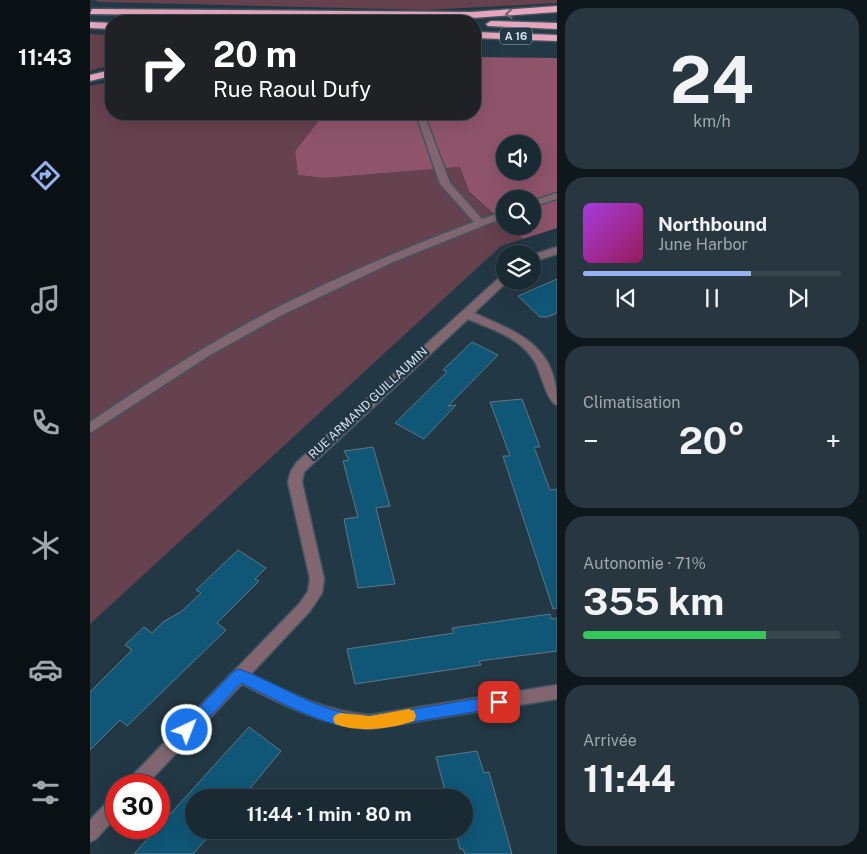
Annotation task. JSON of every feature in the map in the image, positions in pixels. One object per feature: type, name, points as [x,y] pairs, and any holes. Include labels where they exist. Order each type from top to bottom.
[{"type":"highway","points":[[91,12],[472,15],[557,9]]},
{"type":"highway","points":[[91,12],[196,15]]},
{"type":"highway","name":"A 16","points":[[481,24],[557,26]]},
{"type":"highway","points":[[90,25],[105,26]]},
{"type":"highway","name":"A 16","points":[[481,35],[557,38]]},
{"type":"highway","points":[[481,45],[557,46]]},
{"type":"highway","points":[[90,78],[105,74]]},
{"type":"street","points":[[422,120],[445,184],[480,223]]},
{"type":"street","points":[[541,201],[557,196]]},
{"type":"street","points":[[90,428],[179,369],[277,313],[358,273],[496,217]]},
{"type":"street","points":[[541,256],[557,250]]},
{"type":"street","name":"RUE ARMAND GUILLAUMIN","points":[[146,774],[305,607],[317,585],[295,482],[298,471],[306,460],[465,312],[496,286]]},
{"type":"street","points":[[465,312],[509,334],[534,351],[557,401]]},
{"type":"street","points":[[239,675],[316,711],[336,718],[358,722],[370,722],[557,692]]},
{"type":"street","points":[[90,833],[105,817]]},
{"type":"shaded area","points":[[94,0],[557,0],[557,3],[427,10],[100,2]]},
{"type":"shaded area","points":[[90,34],[105,35],[105,67],[90,71]]},
{"type":"shaded area","points":[[481,57],[557,58],[557,228],[541,233],[541,190],[496,190],[496,216],[469,192],[460,167],[324,178],[298,175],[295,151],[319,120],[481,120]]},
{"type":"shaded area","points":[[105,83],[105,120],[319,120],[295,151],[298,175],[324,178],[460,167],[469,193],[496,216],[496,235],[517,235],[523,239],[504,245],[496,245],[496,251],[90,624],[90,86]]},
{"type":"shaded area","points":[[518,235],[535,235],[523,239]]},
{"type":"building","points":[[557,279],[557,313],[547,317],[540,317],[518,296],[532,290],[541,290],[541,286]]},
{"type":"building","points":[[472,342],[498,355],[448,406],[456,405],[424,439],[395,423],[447,372],[443,370]]},
{"type":"building","points":[[522,399],[540,447],[534,447],[550,490],[557,489],[557,608],[553,609],[503,456],[510,456],[490,402]]},
{"type":"building","points":[[373,447],[390,506],[376,508],[395,584],[358,588],[344,519],[358,517],[343,461],[349,460],[344,451]]},
{"type":"building","points":[[238,550],[266,568],[255,579],[259,581],[217,623],[226,630],[127,726],[120,720],[90,750],[90,692],[132,650],[125,645],[144,627],[152,633],[163,622],[182,611],[201,593],[196,590]]},
{"type":"building","points":[[550,614],[551,619],[557,618],[557,651],[479,661],[481,665],[355,684],[347,649],[454,633],[452,628]]},
{"type":"building","points":[[249,727],[281,751],[249,789],[193,789]]},
{"type":"building","points":[[477,751],[484,773],[489,772],[512,854],[465,854],[463,849],[460,849],[457,839],[473,839],[473,789],[445,789],[436,757]]},
{"type":"building","points":[[185,798],[185,839],[206,839],[193,854],[134,854],[148,839],[170,839],[170,814]]},
{"type":"slow traffic","points":[[340,719],[370,722],[409,716]]},
{"type":"route","points":[[187,730],[239,675],[316,711],[348,721],[370,722],[499,702]]}]
